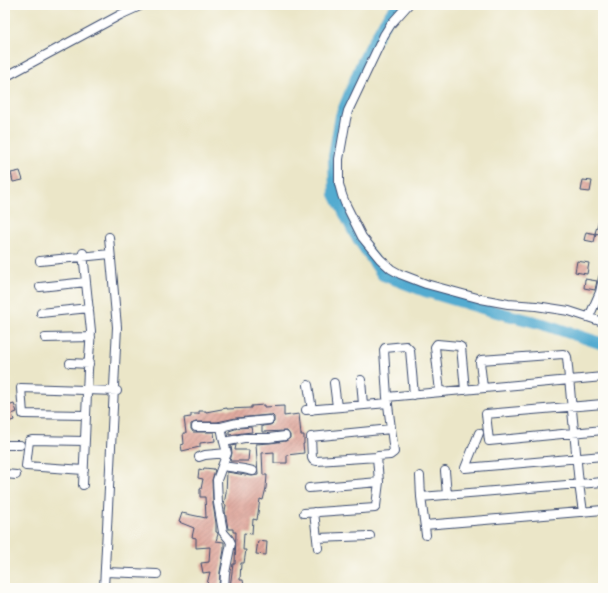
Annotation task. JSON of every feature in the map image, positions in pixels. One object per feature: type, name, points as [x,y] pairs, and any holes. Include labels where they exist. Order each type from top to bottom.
[{"type":"street","points":[[5,76],[120,15],[142,5]]},
{"type":"street","points":[[408,5],[391,24],[384,35],[348,111],[346,119],[339,159],[339,184],[345,204],[362,237],[380,259],[391,269],[426,284],[482,299],[508,304],[570,311],[603,322]]},
{"type":"street","points":[[104,588],[116,391],[117,327],[109,237]]},
{"type":"street","points":[[40,261],[83,255],[110,254]]},
{"type":"street","points":[[83,255],[91,337],[88,364],[83,486]]},
{"type":"street","points":[[590,317],[600,292],[603,278]]},
{"type":"street","points":[[40,287],[86,282]]},
{"type":"street","points":[[41,312],[89,308]]},
{"type":"street","points":[[45,338],[91,337]]},
{"type":"street","points":[[440,392],[435,347],[437,344],[461,347],[465,390]]},
{"type":"street","points":[[391,429],[310,436],[312,458],[313,460],[317,461],[377,457],[390,455],[394,452],[388,400],[385,348],[406,346],[410,350],[414,395]]},
{"type":"street","points":[[483,388],[480,362],[482,360],[565,354],[568,356],[579,484],[583,512]]},
{"type":"street","points":[[70,363],[88,364]]},
{"type":"street","points":[[308,385],[309,410],[363,405],[414,395],[440,392],[603,378]]},
{"type":"street","points":[[361,380],[363,405]]},
{"type":"street","points":[[334,383],[337,408]]},
{"type":"street","points":[[86,415],[23,414],[21,388],[116,391]]},
{"type":"street","points":[[603,404],[486,414],[488,441],[603,430]]},
{"type":"street","points":[[196,427],[221,427],[237,423],[269,420]]},
{"type":"street","points":[[221,427],[227,453],[217,480],[218,503],[223,532],[231,543],[225,573],[224,588]]},
{"type":"street","points":[[479,433],[465,468],[603,456]]},
{"type":"street","points":[[224,442],[244,438],[285,436]]},
{"type":"street","points":[[84,470],[26,466],[29,441],[85,441]]},
{"type":"street","points":[[5,446],[20,444]]},
{"type":"street","points":[[199,457],[227,453]]},
{"type":"street","points":[[304,513],[375,508],[379,482],[377,457]]},
{"type":"street","points":[[222,466],[253,471]]},
{"type":"street","points":[[446,471],[447,495]]},
{"type":"street","points":[[5,474],[16,475]]},
{"type":"street","points":[[420,476],[426,535]]},
{"type":"street","points":[[308,488],[379,482]]},
{"type":"street","points":[[421,497],[603,482]]},
{"type":"street","points":[[425,526],[603,510]]},
{"type":"street","points":[[314,512],[318,548]]},
{"type":"street","points":[[317,538],[370,536]]},
{"type":"street","points":[[105,572],[157,574]]},
{"type":"building","points":[[20,171],[23,180],[13,182],[11,173]]},
{"type":"building","points":[[583,180],[592,181],[590,192],[581,191]]},
{"type":"building","points":[[599,220],[603,221],[603,235],[595,233]]},
{"type":"building","points":[[586,232],[596,234],[594,242],[584,240]]},
{"type":"building","points":[[577,261],[589,263],[587,274],[575,272]]},
{"type":"building","points":[[585,279],[597,281],[595,290],[584,288]]},
{"type":"building","points":[[14,404],[17,412],[12,414],[14,420],[5,423],[5,407]]},
{"type":"building","points":[[264,405],[264,407],[284,406],[284,416],[299,414],[301,435],[304,435],[304,453],[287,455],[287,463],[274,463],[274,452],[262,453],[263,475],[267,475],[266,488],[263,500],[260,499],[257,520],[253,519],[252,534],[244,533],[243,550],[246,550],[244,563],[241,563],[240,580],[243,580],[244,586],[230,588],[233,564],[235,564],[236,532],[233,532],[233,529],[228,529],[225,511],[226,505],[224,504],[227,472],[252,476],[258,475],[256,444],[286,441],[290,438],[290,435],[287,431],[262,432],[262,426],[270,425],[274,422],[274,417],[272,415],[236,418],[217,422],[196,422],[191,424],[191,429],[193,432],[214,432],[215,441],[200,443],[200,447],[182,451],[181,445],[184,444],[183,433],[186,433],[184,418],[191,417],[191,414],[199,414],[199,411],[206,412],[227,408],[251,408],[251,406]]},
{"type":"building","points":[[251,427],[252,432],[229,435],[229,431],[238,428]]},
{"type":"building","points":[[236,445],[235,450],[249,450],[248,461],[230,461],[232,453],[231,446]]},
{"type":"building","points":[[204,468],[215,470],[212,480],[216,532],[218,534],[216,541],[224,542],[219,587],[207,584],[210,572],[203,573],[201,563],[209,562],[210,547],[196,548],[196,538],[192,537],[194,528],[179,522],[182,513],[206,518],[205,497],[200,497],[200,489],[203,479],[198,478],[199,469],[203,470]]},
{"type":"building","points":[[258,541],[267,542],[266,555],[256,554]]},
{"type":"waterway","points":[[398,5],[385,21],[362,63],[341,116],[334,157],[335,194],[355,234],[383,275],[425,291],[543,324],[603,344]]}]
